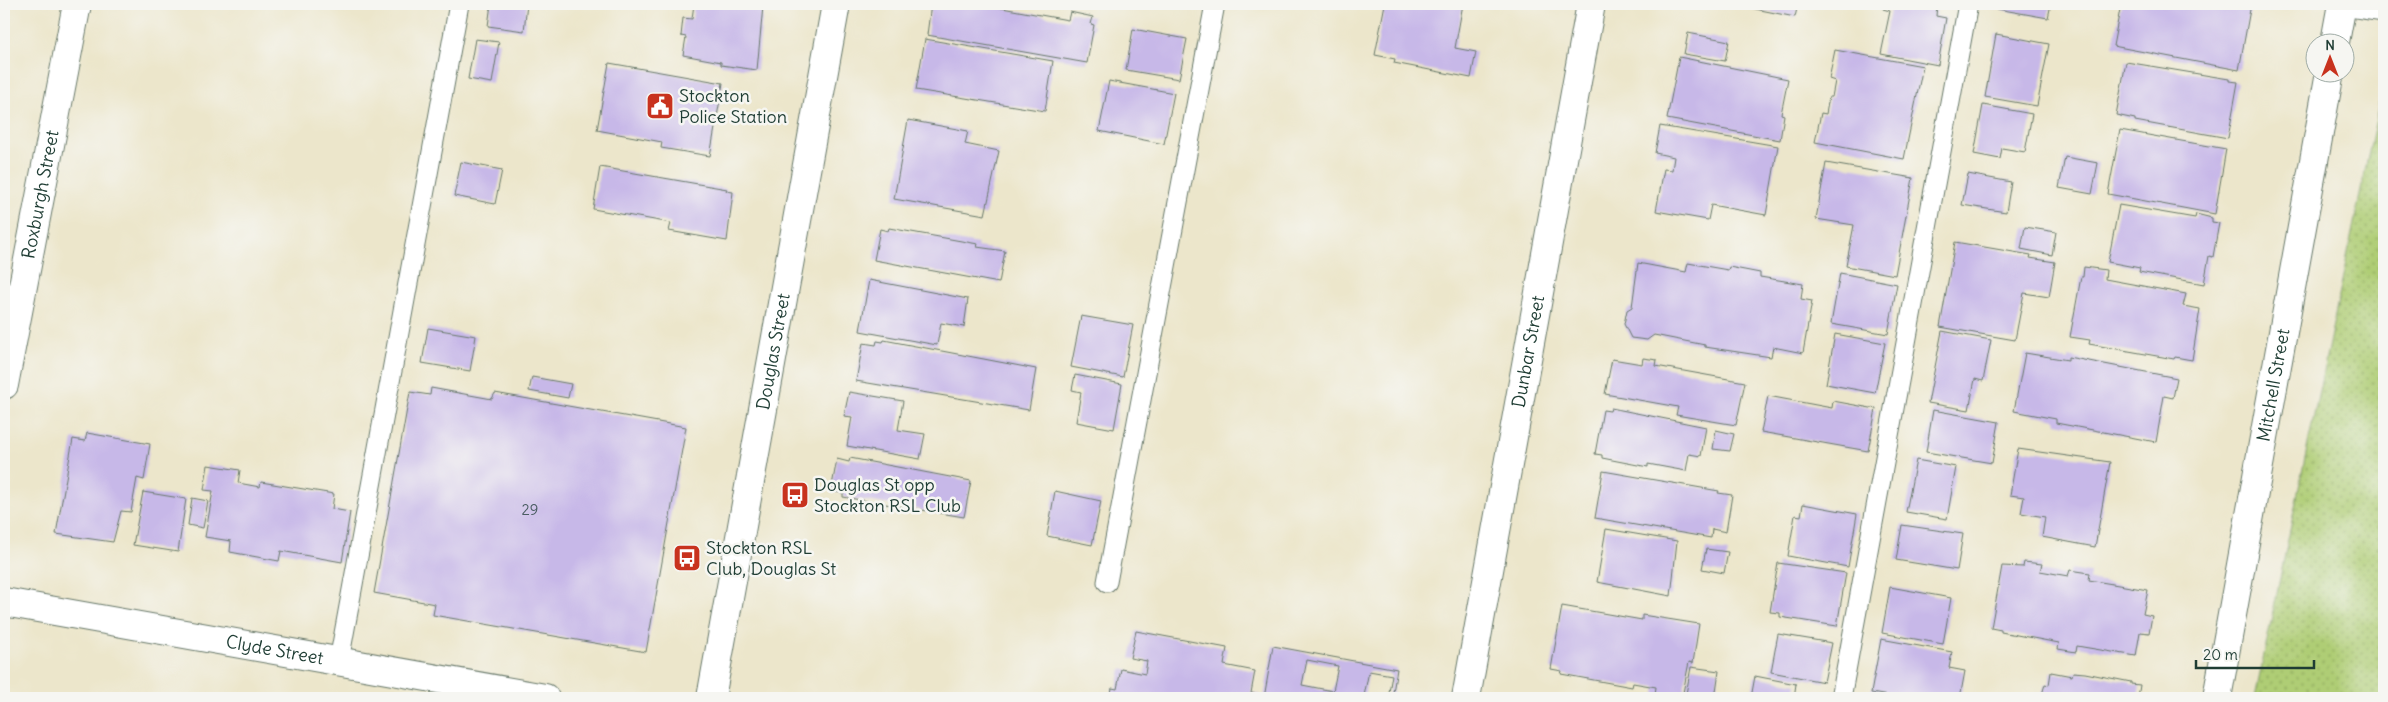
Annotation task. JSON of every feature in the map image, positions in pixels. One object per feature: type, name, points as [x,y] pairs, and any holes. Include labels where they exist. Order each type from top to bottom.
[{"type":"street","name":"Roxburgh Street","points":[[4,385],[77,4]]},
{"type":"street","name":"Douglas Street","points":[[711,698],[836,4]]},
{"type":"street","name":"Dunbar Street","points":[[1466,698],[1591,4]]},
{"type":"street","points":[[2337,32],[2342,5]]},
{"type":"street","name":"Mitchell Street","points":[[2217,698],[2328,82]]},
{"type":"street","name":"Clyde Street","points":[[4,602],[545,698]]},
{"type":"lane","points":[[339,662],[459,4]]},
{"type":"lane","points":[[1108,582],[1215,4]]},
{"type":"lane","points":[[1841,698],[1968,4]]},
{"type":"lane","points":[[2342,5],[2384,12]]},
{"type":"green space","points":[[2384,80],[2384,698],[2255,698]]},
{"type":"building","points":[[491,4],[527,4],[524,31],[488,26]]},
{"type":"building","points":[[694,4],[763,6],[757,70],[721,65],[721,62],[683,55],[686,37],[681,36],[683,18],[692,19]]},
{"type":"building","points":[[931,4],[992,4],[991,6],[1068,20],[1070,12],[1093,17],[1091,24],[1094,25],[1087,63],[927,35]]},
{"type":"building","points":[[1385,4],[1463,4],[1455,48],[1476,52],[1471,78],[1394,63],[1395,59],[1375,55]]},
{"type":"building","points":[[1731,4],[1798,4],[1795,17]]},
{"type":"building","points":[[1884,4],[1937,4],[1936,16],[1946,18],[1938,65],[1881,54],[1890,11],[1883,9]]},
{"type":"building","points":[[1993,4],[2051,4],[2048,18],[1992,8]]},
{"type":"building","points":[[2121,4],[2251,4],[2239,70],[2113,46]]},
{"type":"building","points":[[1133,29],[1187,39],[1179,79],[1126,70]]},
{"type":"building","points":[[1688,33],[1729,41],[1725,61],[1684,54]]},
{"type":"building","points":[[1996,34],[2049,44],[2037,106],[1985,97]]},
{"type":"building","points":[[475,39],[499,42],[492,83],[468,79]]},
{"type":"building","points":[[925,39],[1053,61],[1045,111],[916,90]]},
{"type":"building","points":[[1835,50],[1923,66],[1904,159],[1815,142],[1821,113],[1826,114],[1829,97],[1832,97],[1835,81],[1829,79]]},
{"type":"building","points":[[1679,57],[1788,79],[1781,114],[1784,115],[1780,140],[1667,119]]},
{"type":"building","points":[[2126,62],[2238,82],[2228,138],[2135,121],[2135,119],[2116,115]]},
{"type":"building","name":"Stockton Police Station","points":[[609,63],[723,83],[710,156],[661,148],[662,142],[597,130]]},
{"type":"building","points":[[1109,81],[1174,93],[1164,144],[1099,131]]},
{"type":"building","points":[[1983,105],[2032,114],[2025,152],[2002,148],[2000,159],[1974,154]]},
{"type":"building","points":[[908,120],[968,131],[965,144],[999,151],[985,215],[894,199]]},
{"type":"building","points":[[1660,126],[1778,146],[1766,215],[1711,205],[1708,220],[1656,211],[1664,169],[1672,170],[1674,157],[1655,153]]},
{"type":"building","points":[[2120,130],[2226,149],[2215,214],[2108,194]]},
{"type":"building","points":[[2065,157],[2098,163],[2092,194],[2059,188]]},
{"type":"building","points":[[461,162],[502,170],[495,204],[454,196]]},
{"type":"building","points":[[1826,163],[1913,178],[1895,275],[1846,266],[1854,225],[1816,219]]},
{"type":"building","points":[[600,167],[727,189],[726,191],[733,192],[727,241],[669,231],[671,223],[593,209]]},
{"type":"building","points":[[1968,174],[2011,182],[2006,212],[1962,205]]},
{"type":"building","points":[[2119,205],[2195,218],[2196,214],[2212,218],[2212,222],[2219,223],[2213,257],[2209,256],[2204,284],[2139,272],[2140,268],[2108,262]]},
{"type":"building","points":[[2025,227],[2056,232],[2052,255],[2021,249]]},
{"type":"building","points":[[889,228],[978,244],[977,247],[1005,251],[999,283],[874,260],[880,229],[888,231]]},
{"type":"building","points":[[1955,242],[2031,255],[2030,258],[2055,262],[2049,297],[2024,293],[2015,340],[1940,327]]},
{"type":"building","points":[[1638,263],[1686,272],[1688,263],[1728,270],[1729,267],[1760,273],[1760,277],[1803,284],[1801,299],[1812,301],[1803,353],[1773,347],[1771,357],[1705,347],[1705,345],[1654,335],[1647,340],[1631,338],[1624,324],[1627,310],[1632,307]]},
{"type":"building","points":[[2084,267],[2106,270],[2105,279],[2186,294],[2183,306],[2200,309],[2192,360],[2175,357],[2174,359],[2089,344],[2090,340],[2070,337]]},
{"type":"building","points":[[1840,273],[1897,284],[1888,334],[1831,324]]},
{"type":"building","points":[[869,280],[968,299],[964,327],[941,323],[937,345],[860,331]]},
{"type":"building","points":[[1081,316],[1133,325],[1123,377],[1071,367]]},
{"type":"building","points":[[428,328],[476,336],[470,371],[422,363]]},
{"type":"building","points":[[1942,331],[1991,340],[1983,381],[1975,379],[1969,410],[1928,403]]},
{"type":"building","points":[[1835,334],[1885,343],[1875,393],[1826,384]]},
{"type":"building","points":[[884,340],[1036,369],[1029,410],[856,381],[863,343],[876,345],[877,341],[883,342]]},
{"type":"building","points":[[2025,353],[2068,360],[2068,357],[2177,378],[2173,398],[2164,396],[2156,442],[2056,423],[2056,419],[2014,411]]},
{"type":"building","points":[[1643,358],[1657,360],[1656,366],[1745,382],[1736,425],[1676,415],[1678,407],[1605,394],[1612,359],[1642,364]]},
{"type":"building","points":[[1075,375],[1122,384],[1114,429],[1076,422],[1081,392],[1072,390]]},
{"type":"building","points":[[532,377],[571,384],[568,398],[529,391]]},
{"type":"building","points":[[431,388],[492,399],[495,393],[686,427],[646,652],[433,615],[435,604],[374,593],[410,392],[430,395]]},
{"type":"building","points":[[849,392],[903,401],[898,430],[925,434],[920,459],[847,446],[852,417],[844,416]]},
{"type":"building","points":[[1768,396],[1832,408],[1833,401],[1876,409],[1868,451],[1761,432]]},
{"type":"building","points":[[1611,408],[1706,427],[1701,456],[1689,454],[1686,471],[1648,464],[1648,467],[1602,458],[1602,455],[1595,454],[1603,410],[1610,411]]},
{"type":"building","points":[[1933,410],[1999,422],[1992,463],[1926,452]]},
{"type":"building","points":[[1716,430],[1734,434],[1730,451],[1713,449]]},
{"type":"building","points":[[87,433],[150,444],[144,480],[137,478],[131,512],[121,511],[113,542],[56,534],[73,439],[85,441]]},
{"type":"building","points":[[2018,449],[2110,462],[2095,547],[2042,537],[2045,517],[2021,513],[2024,497],[2010,495]]},
{"type":"building","points":[[850,458],[971,481],[964,517],[843,497],[843,493],[831,491],[837,459],[849,462]]},
{"type":"building","points":[[1916,460],[1956,467],[1947,519],[1906,512]]},
{"type":"building","points":[[208,465],[240,470],[238,483],[260,487],[261,482],[334,494],[332,509],[350,512],[342,562],[281,551],[279,561],[230,552],[231,541],[205,537],[213,491],[204,490]]},
{"type":"building","points":[[1603,471],[1719,491],[1718,493],[1732,495],[1726,532],[1712,529],[1711,538],[1595,518]]},
{"type":"building","points":[[1055,491],[1101,501],[1092,545],[1047,536]]},
{"type":"building","points":[[143,492],[186,499],[178,552],[133,545]]},
{"type":"building","points":[[192,498],[208,501],[203,528],[188,525]]},
{"type":"building","points":[[1803,504],[1857,514],[1848,567],[1788,556],[1795,515],[1801,516]]},
{"type":"building","points":[[1902,525],[1963,534],[1957,570],[1896,560]]},
{"type":"building","points":[[1606,529],[1677,541],[1671,596],[1597,582]]},
{"type":"building","points":[[1706,549],[1728,552],[1724,573],[1702,569]]},
{"type":"building","points":[[2024,562],[2042,564],[2040,571],[2068,576],[2070,570],[2090,573],[2089,580],[2148,590],[2143,614],[2152,616],[2149,633],[2140,632],[2136,656],[2077,646],[2076,652],[2058,649],[2059,643],[2001,632],[2001,630],[1991,628],[2002,566],[2023,567]]},
{"type":"building","points":[[1778,563],[1846,573],[1837,626],[1780,617],[1780,613],[1770,612]]},
{"type":"building","points":[[1890,587],[1951,598],[1943,644],[1882,633]]},
{"type":"building","points":[[1562,606],[1642,620],[1642,615],[1699,624],[1693,663],[1689,662],[1682,698],[1655,694],[1656,687],[1633,683],[1632,687],[1561,674],[1562,671],[1551,669]]},
{"type":"building","points":[[1136,631],[1227,648],[1224,665],[1255,671],[1251,693],[1260,694],[1259,698],[1110,698],[1112,688],[1117,689],[1121,669],[1145,674],[1147,661],[1130,658]]},
{"type":"building","points":[[1778,634],[1832,643],[1824,682],[1771,672]]},
{"type":"building","points":[[1881,639],[1952,652],[1949,668],[1965,671],[1960,698],[1901,698],[1871,693]]},
{"type":"building","points":[[1273,646],[1397,669],[1392,698],[1388,698],[1392,675],[1369,671],[1364,696],[1371,698],[1264,698]],"holes":[[[1307,660],[1338,666],[1333,691],[1302,685]]]},
{"type":"building","points":[[1691,667],[1719,671],[1715,698],[1686,694]]},
{"type":"building","points":[[2051,672],[2072,676],[2073,672],[2085,673],[2131,682],[2131,684],[2140,685],[2138,698],[2041,698],[2045,684],[2049,685]]},
{"type":"building","points":[[1755,676],[1796,684],[1794,698],[1751,698]]},
{"type":"place","name":"Stockton Police Station","points":[[660,106]]},
{"type":"place","name":"Douglas St opp Stockton RSL Club","points":[[795,495]]},
{"type":"place","name":"Stockton RSL Club, Douglas St","points":[[687,558]]}]
